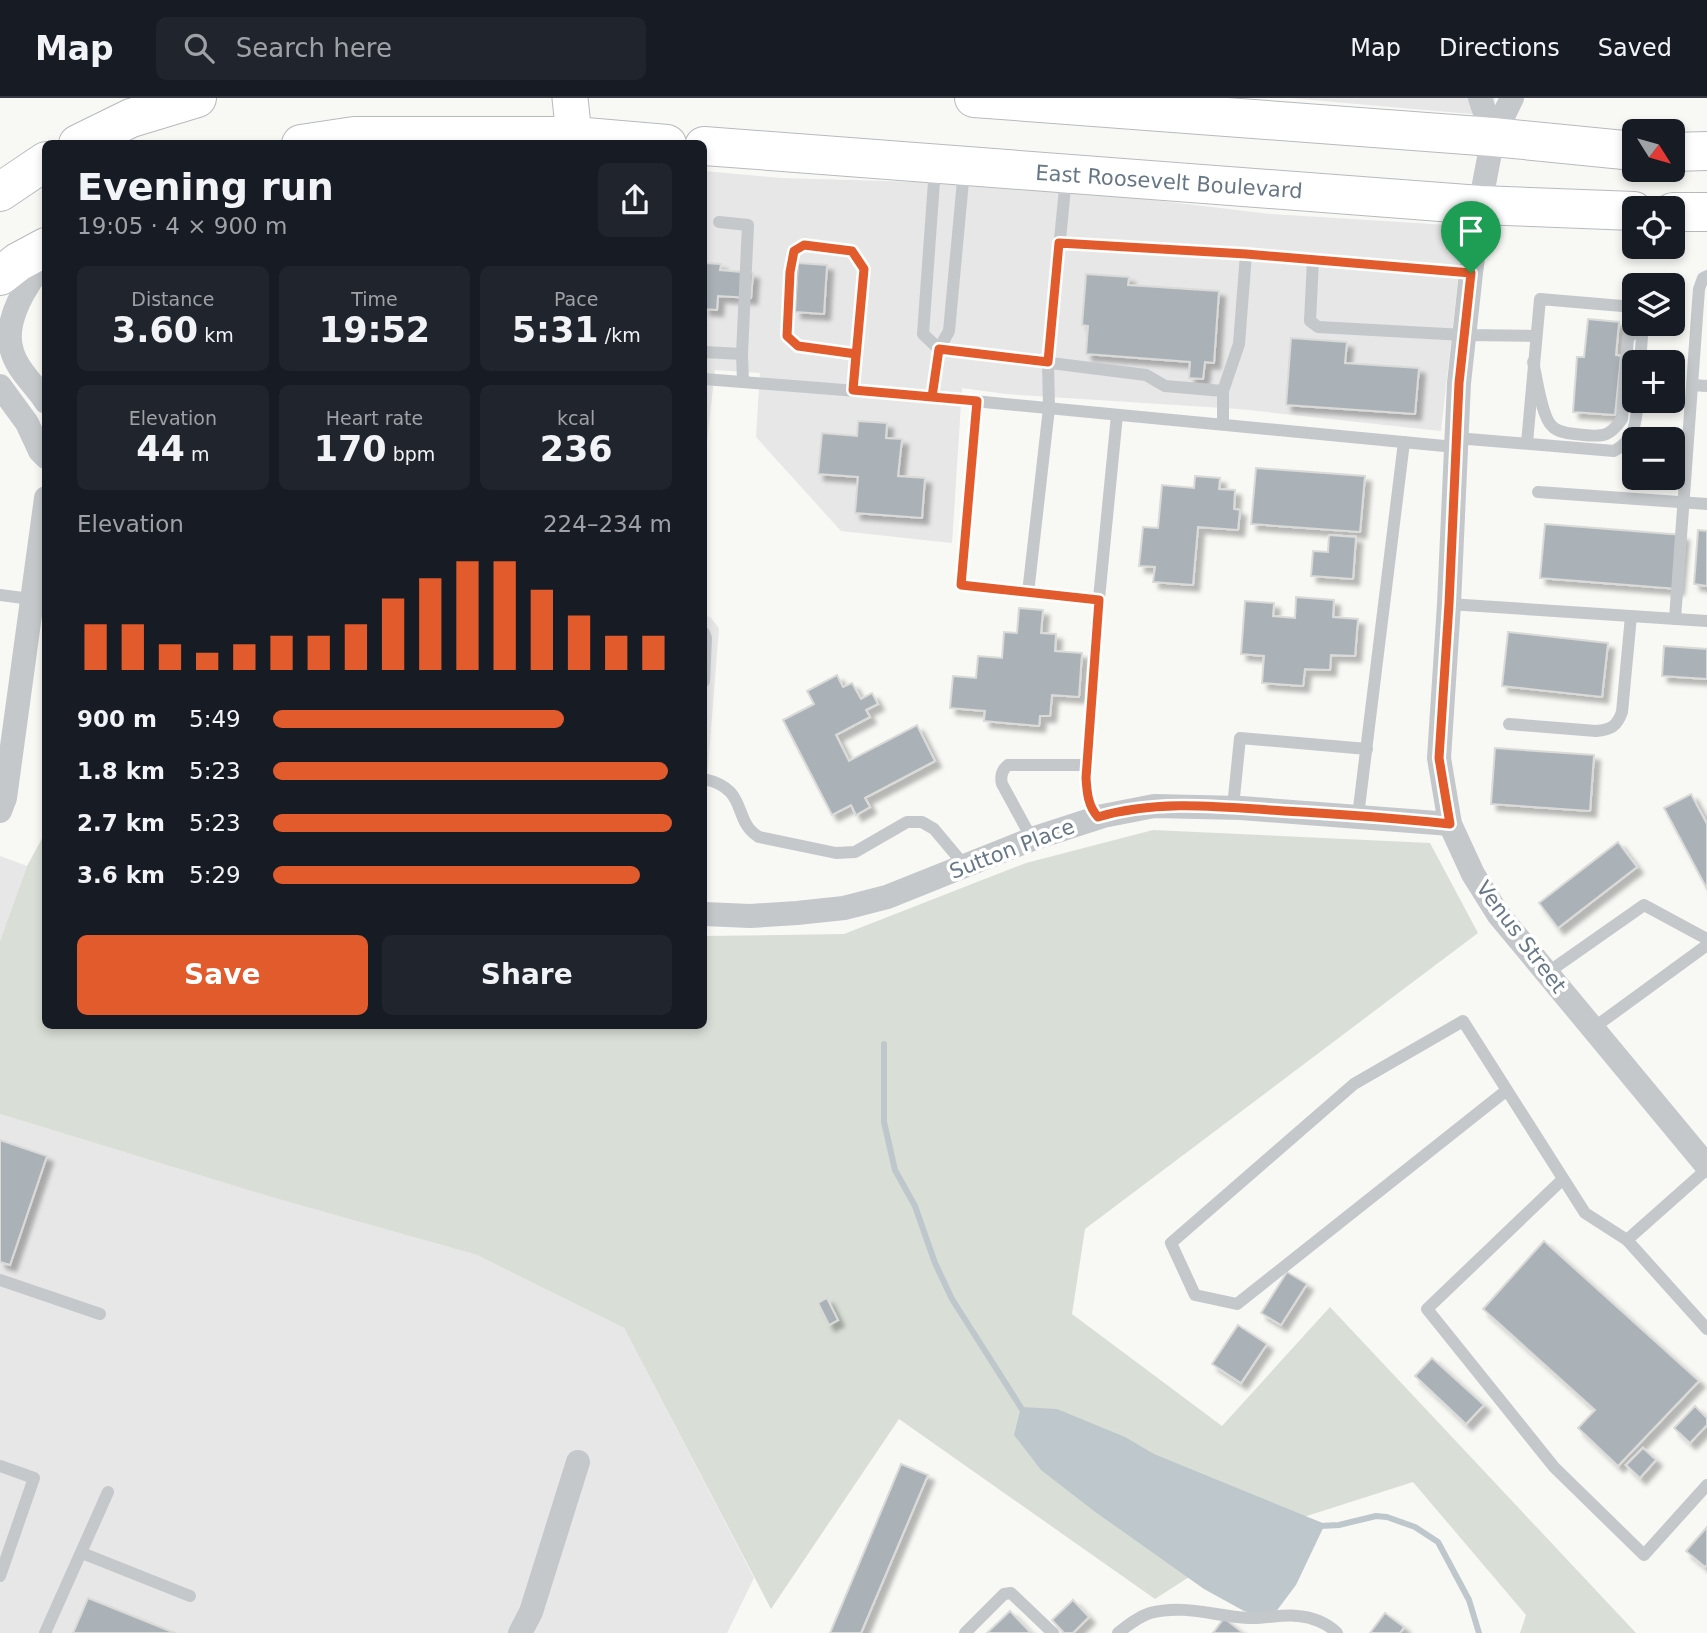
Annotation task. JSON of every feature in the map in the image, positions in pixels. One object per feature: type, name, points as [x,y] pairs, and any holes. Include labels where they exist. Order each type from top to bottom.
[{"type":"highway","points":[[86,140],[131,118],[197,98]]},
{"type":"highway","points":[[974,98],[1493,137],[1622,150]]},
{"type":"highway","points":[[328,140],[354,136],[573,140]]},
{"type":"highway","name":"East Roosevelt Boulevard","points":[[707,146],[1480,205],[1622,211]]},
{"type":"highway","points":[[1685,152],[1707,151]]},
{"type":"highway","points":[[0,192],[42,164]]},
{"type":"highway","points":[[1685,212],[1707,212]]},
{"type":"highway","points":[[0,276],[42,249]]},
{"type":"main road","points":[[570,98],[573,140]]},
{"type":"street","points":[[1480,98],[1493,137]]},
{"type":"street","points":[[1493,137],[1512,98]]},
{"type":"street","name":"Venus Street","points":[[1493,137],[1471,273],[1456,442],[1439,758],[1450,824],[1474,874],[1498,914],[1707,1168]]},
{"type":"street","points":[[42,265],[22,294],[10,336],[12,351],[18,363],[42,396]]},
{"type":"street","points":[[0,386],[27,423],[42,454]]},
{"type":"street","points":[[0,811],[5,798],[38,600],[42,549]]},
{"type":"street","name":"Sutton Place","points":[[707,914],[750,916],[844,908],[887,897],[1032,839],[1098,817],[1154,806],[1233,807],[1450,824]]},
{"type":"street","points":[[520,1633],[531,1612],[578,1462]]},
{"type":"lane","points":[[950,165],[923,334],[939,349],[1146,375],[1165,386],[1223,391]]},
{"type":"lane","points":[[932,397],[939,349],[949,331],[950,165]]},
{"type":"lane","points":[[1028,593],[1049,408],[1048,362],[1066,174]]},
{"type":"lane","points":[[719,222],[748,225],[743,382]]},
{"type":"lane","points":[[1059,243],[1246,254],[1471,273]]},
{"type":"lane","points":[[853,390],[864,269],[852,251],[804,245],[794,251],[790,272],[787,336],[798,346],[856,354]]},
{"type":"lane","points":[[1223,424],[1223,391],[1239,344],[1246,254]]},
{"type":"lane","points":[[1313,260],[1310,321],[1318,327],[1536,336]]},
{"type":"lane","points":[[1675,619],[1699,289],[1703,278],[1707,276]]},
{"type":"lane","points":[[1527,443],[1540,299],[1622,306]]},
{"type":"lane","points":[[1534,362],[1545,413],[1552,427],[1565,432],[1603,436],[1614,429],[1622,419],[1630,336]]},
{"type":"lane","points":[[707,352],[742,354]]},
{"type":"lane","points":[[707,379],[977,401],[1404,442],[1527,443],[1614,451],[1623,446],[1636,427],[1637,413]]},
{"type":"lane","points":[[1692,385],[1707,386]]},
{"type":"lane","points":[[977,401],[961,585],[1099,600]]},
{"type":"lane","points":[[1098,817],[1092,811],[1088,797],[1087,765],[1099,600],[1117,415]]},
{"type":"lane","points":[[1358,816],[1404,442]]},
{"type":"lane","points":[[1538,492],[1707,504]]},
{"type":"lane","points":[[0,595],[38,600]]},
{"type":"lane","points":[[1449,604],[1707,621]]},
{"type":"lane","points":[[1509,724],[1597,731],[1609,730],[1618,723],[1622,712],[1631,616]]},
{"type":"lane","points":[[1233,807],[1240,738],[1367,749]]},
{"type":"lane","points":[[1032,839],[1002,784],[1005,768],[1009,765],[1087,765]]},
{"type":"lane","points":[[707,780],[718,782],[733,793],[751,832],[759,838],[836,853],[855,852],[906,822],[922,822],[934,829],[965,866]]},
{"type":"lane","points":[[1547,973],[1644,905],[1707,939]]},
{"type":"lane","points":[[1592,1029],[1707,945]]},
{"type":"lane","points":[[1507,1090],[1237,1304],[1195,1295],[1171,1243],[1354,1084],[1463,1021],[1507,1090],[1563,1179],[1585,1213],[1627,1240],[1707,1329]]},
{"type":"lane","points":[[1627,1240],[1707,1168]]},
{"type":"lane","points":[[1563,1179],[1427,1309],[1554,1467],[1644,1555],[1707,1485]]},
{"type":"lane","points":[[0,1280],[100,1314]]},
{"type":"lane","points":[[0,1466],[34,1478],[0,1576]]},
{"type":"lane","points":[[45,1633],[108,1492]]},
{"type":"lane","points":[[82,1553],[190,1596]]},
{"type":"lane","points":[[965,1633],[1004,1594],[1011,1593],[1053,1633]]},
{"type":"lane","points":[[1118,1633],[1133,1621],[1150,1613],[1188,1610],[1247,1618],[1298,1615],[1317,1620],[1337,1633]]},
{"type":"shaded area","points":[[1289,98],[1495,98],[1494,116]]},
{"type":"shaded area","points":[[707,171],[780,178],[1028,185],[1270,214],[1464,226],[1441,431],[1239,409],[1006,394],[962,388],[952,543],[841,531],[756,437],[760,373],[715,370],[707,441]]},
{"type":"shaded area","points":[[707,616],[719,628],[707,779]]},
{"type":"shaded area","points":[[1153,830],[1430,843],[1478,933],[1085,1229],[1072,1314],[1222,1426],[1330,1307],[1636,1633],[1520,1633],[1526,1615],[1413,1482],[1260,1531],[1155,1599],[899,1419],[771,1609],[624,1328],[477,1255],[271,1197],[0,1114],[0,941],[27,866],[42,838],[42,1029],[707,1029],[707,936],[844,934],[1026,863]]},
{"type":"shaded area","points":[[0,856],[27,866],[0,941]]},
{"type":"shaded area","points":[[0,1114],[271,1197],[477,1255],[624,1328],[754,1578],[727,1633],[0,1633]]},
{"type":"shaded area","points":[[1021,1407],[1057,1409],[1125,1437],[1154,1454],[1325,1524],[1296,1585],[1275,1613],[1261,1616],[1244,1611],[1204,1589],[1041,1470],[1014,1435]]},
{"type":"building","points":[[707,263],[721,264],[720,270],[753,273],[751,298],[718,296],[717,310],[707,309]]},
{"type":"building","points":[[798,263],[827,265],[824,314],[795,312]]},
{"type":"building","points":[[1086,274],[1129,277],[1128,285],[1219,291],[1214,363],[1205,362],[1203,379],[1189,378],[1190,362],[1086,354],[1088,326],[1082,325]]},
{"type":"building","points":[[1588,319],[1619,322],[1616,355],[1621,356],[1615,415],[1573,412],[1577,357],[1584,357]]},
{"type":"building","points":[[1291,338],[1347,342],[1345,363],[1419,368],[1415,414],[1286,405]]},
{"type":"building","points":[[858,421],[887,423],[886,438],[902,439],[898,476],[925,478],[922,518],[855,513],[858,477],[818,474],[822,433],[857,436]]},
{"type":"building","points":[[1256,468],[1365,476],[1360,532],[1251,524]]},
{"type":"building","points":[[1195,476],[1220,478],[1219,489],[1235,490],[1234,509],[1240,510],[1238,530],[1198,527],[1193,585],[1153,582],[1155,567],[1139,566],[1143,527],[1158,528],[1162,485],[1194,488]]},
{"type":"building","points":[[1545,524],[1683,535],[1678,589],[1540,578]]},
{"type":"building","points":[[1698,530],[1707,531],[1707,586],[1694,584]]},
{"type":"building","points":[[1329,535],[1356,537],[1353,579],[1311,576],[1313,551],[1328,552]]},
{"type":"building","points":[[1296,597],[1334,600],[1333,617],[1358,619],[1355,656],[1331,655],[1330,670],[1305,669],[1303,686],[1262,683],[1264,656],[1241,654],[1245,601],[1274,603],[1273,616],[1295,618]]},
{"type":"building","points":[[1019,608],[1043,610],[1041,633],[1056,634],[1055,651],[1082,653],[1079,697],[1052,695],[1050,716],[1040,716],[1039,726],[984,721],[985,711],[950,708],[953,676],[976,678],[978,656],[1002,658],[1004,632],[1017,633]]},
{"type":"building","points":[[1508,632],[1608,643],[1602,697],[1502,686]]},
{"type":"building","points":[[1664,646],[1707,649],[1707,679],[1662,676]]},
{"type":"building","points":[[837,675],[843,687],[852,683],[861,699],[872,693],[878,704],[866,710],[870,717],[836,735],[849,761],[917,725],[935,761],[865,798],[870,807],[856,815],[851,805],[832,815],[783,720],[814,704],[807,691]]},
{"type":"building","points":[[1495,748],[1594,755],[1590,811],[1491,804]]},
{"type":"building","points":[[1691,794],[1707,824],[1707,889],[1664,808]]},
{"type":"building","points":[[1618,842],[1637,867],[1558,928],[1539,903]]},
{"type":"building","points":[[0,1140],[47,1156],[10,1265],[0,1262]]},
{"type":"building","points":[[1544,1241],[1699,1381],[1618,1466],[1578,1428],[1595,1410],[1483,1309]]},
{"type":"building","points":[[1287,1272],[1307,1284],[1281,1325],[1261,1313]]},
{"type":"building","points":[[827,1298],[838,1320],[829,1325],[818,1303]]},
{"type":"building","points":[[1238,1325],[1267,1344],[1241,1383],[1212,1364]]},
{"type":"building","points":[[1432,1358],[1484,1405],[1466,1424],[1415,1376]]},
{"type":"building","points":[[1695,1406],[1707,1418],[1707,1425],[1690,1443],[1674,1428]]},
{"type":"building","points":[[1643,1448],[1656,1460],[1640,1478],[1626,1465]]},
{"type":"building","points":[[901,1464],[928,1475],[861,1633],[830,1633]]},
{"type":"building","points":[[1707,1527],[1707,1565],[1705,1567],[1686,1551]]},
{"type":"building","points":[[88,1598],[175,1633],[73,1633]]},
{"type":"building","points":[[1073,1600],[1089,1617],[1073,1633],[1064,1633],[1052,1620]]},
{"type":"building","points":[[1010,1611],[1031,1633],[987,1633]]},
{"type":"building","points":[[1385,1613],[1404,1627],[1400,1633],[1370,1633]]},
{"type":"building","points":[[1224,1618],[1243,1633],[1213,1633]]},
{"type":"waterway","points":[[884,1044],[884,1122],[895,1170],[915,1206],[935,1263],[952,1299],[1025,1414]]},
{"type":"waterway","points":[[1320,1526],[1339,1525],[1376,1516],[1387,1517],[1415,1527],[1438,1542],[1469,1600],[1479,1633]]},
{"type":"route","points":[[1471,273],[1246,254],[1059,243],[1048,362],[939,349],[932,397],[853,390],[864,269],[852,251],[804,245],[794,251],[790,272],[787,336],[798,346],[856,354],[853,390],[977,401],[961,585],[1099,600],[1086,778],[1092,811],[1098,817],[1154,806],[1193,806],[1450,824],[1439,758],[1459,383],[1471,273]]}]
